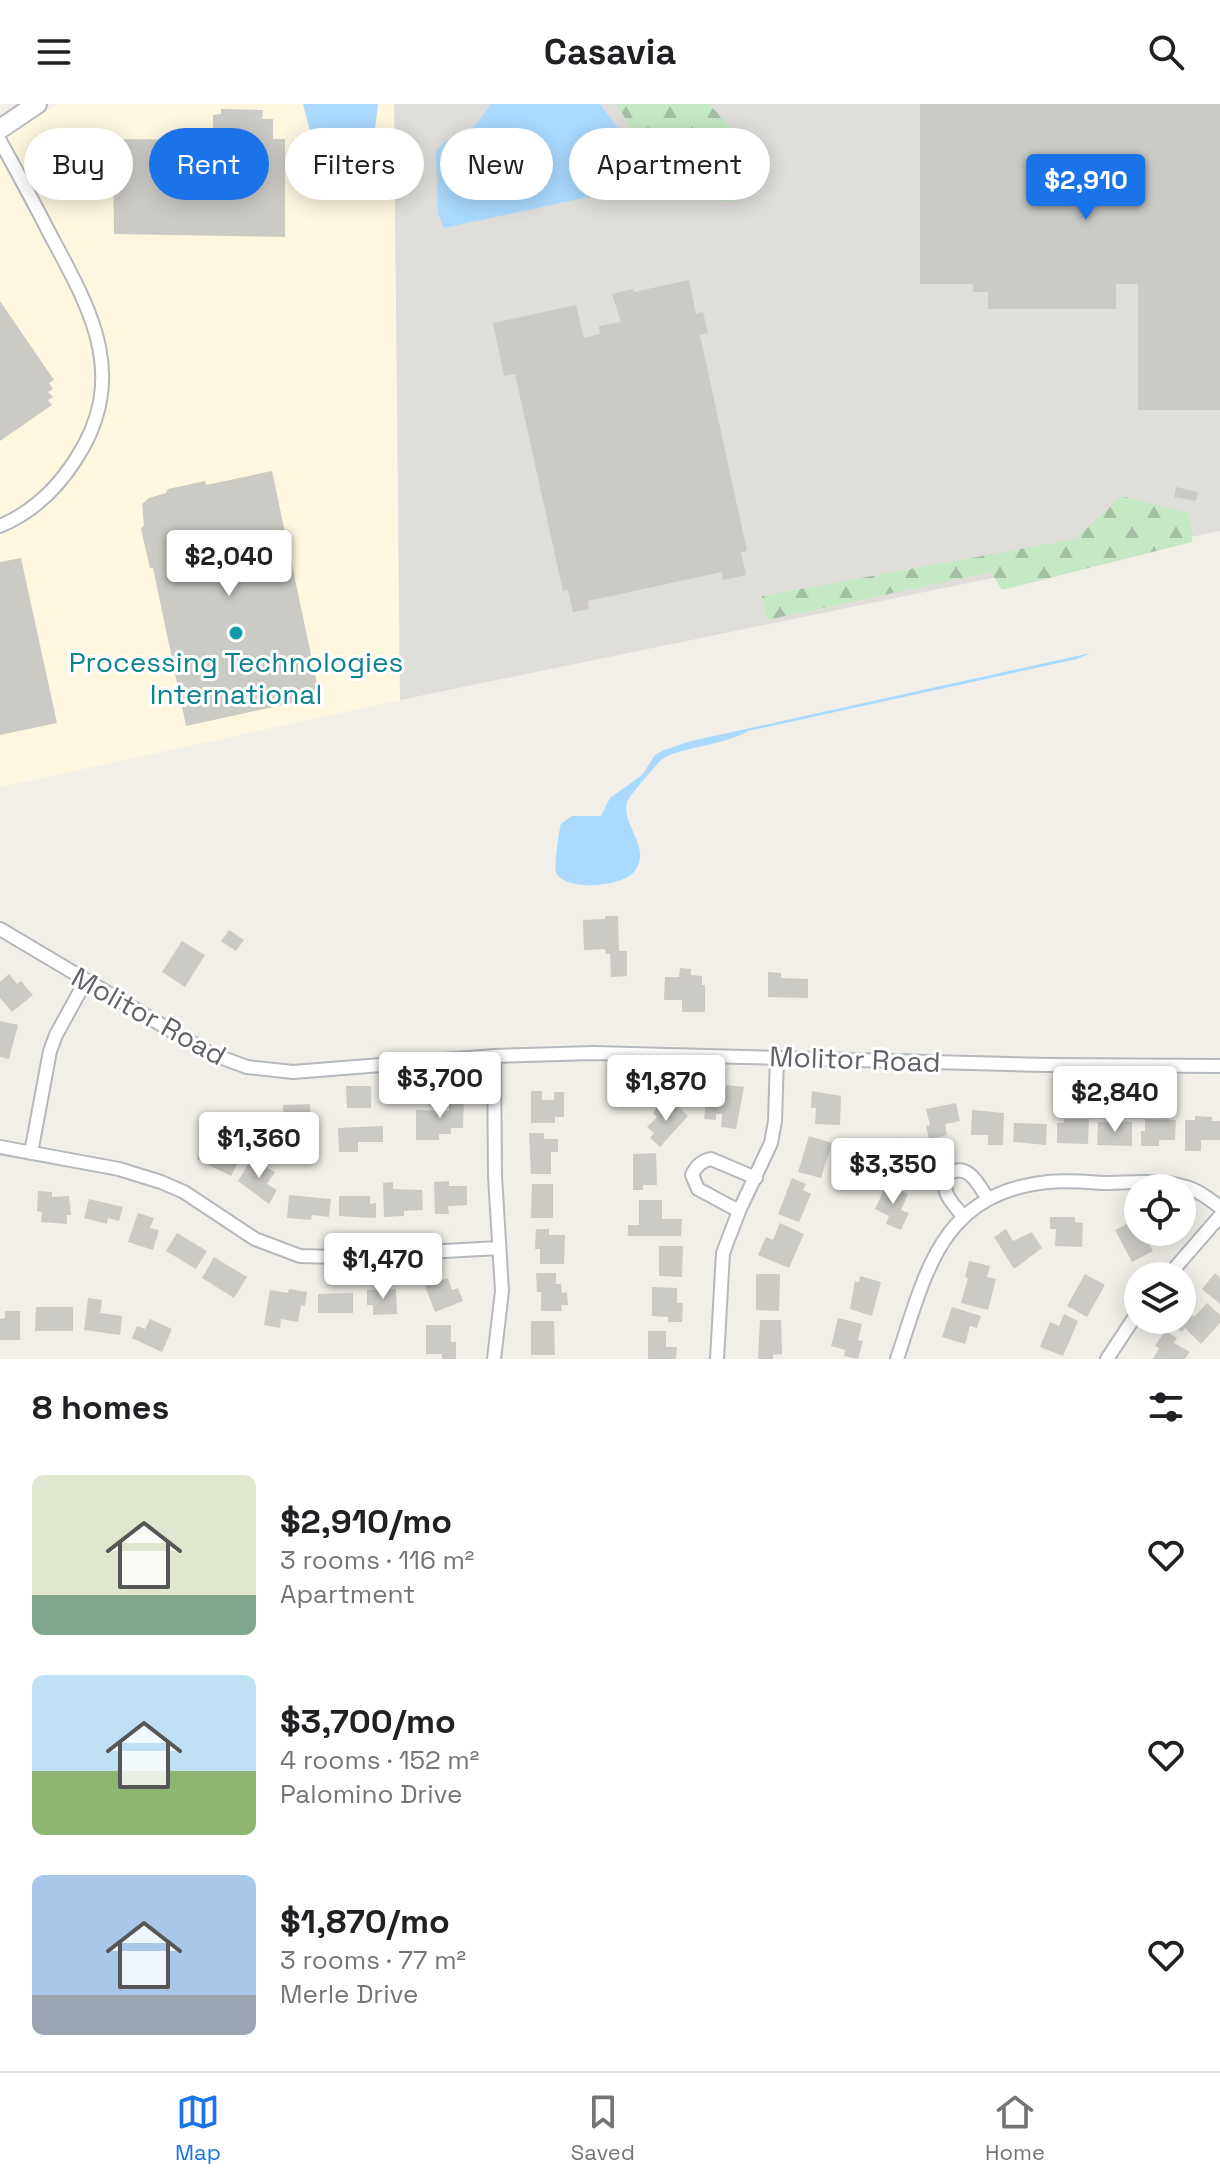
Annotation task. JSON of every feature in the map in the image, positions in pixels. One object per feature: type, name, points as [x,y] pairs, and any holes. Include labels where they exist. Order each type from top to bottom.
[{"type":"street","points":[[0,129],[37,104]]},
{"type":"street","points":[[0,141],[85,299],[98,336],[102,385],[88,437],[64,478],[50,494],[24,514],[0,526]]},
{"type":"street","name":"Molitor Road","points":[[0,929],[209,1053],[247,1067],[306,1071],[494,1056],[593,1053],[1220,1066]]},
{"type":"street","points":[[31,1153],[50,1051],[85,982]]},
{"type":"street","points":[[494,1056],[495,1176],[502,1291],[494,1359]]},
{"type":"street","points":[[717,1359],[723,1253],[774,1131],[777,1057]]},
{"type":"street","points":[[0,1147],[119,1169],[161,1182],[184,1192],[255,1239],[300,1256],[336,1257],[499,1248]]},
{"type":"street","points":[[739,1211],[698,1189],[692,1175],[695,1169],[704,1160],[711,1159],[756,1178]]},
{"type":"street","points":[[963,1216],[945,1192],[944,1185],[949,1173],[959,1169],[970,1173],[988,1199]]},
{"type":"street","points":[[897,1359],[930,1263],[951,1229],[963,1216],[988,1199],[1047,1182],[1133,1183],[1181,1186],[1194,1190],[1220,1207]]},
{"type":"street","points":[[1180,1262],[1220,1216]]},
{"type":"street","points":[[1107,1359],[1124,1333]]},
{"type":"shaded area","points":[[57,104],[394,104],[394,128],[285,128],[285,200],[395,200],[400,700],[0,787],[0,141]]},
{"type":"shaded area","points":[[394,104],[1220,104],[1220,531],[400,700],[395,200],[424,200],[424,128],[394,128]]},
{"type":"green space","points":[[617,104],[709,104],[731,128],[631,128]]},
{"type":"green space","points":[[1122,496],[1189,513],[1192,542],[1002,590],[991,572],[767,620],[762,596],[1075,539]]},
{"type":"water","points":[[303,104],[378,104],[375,128],[309,128]]},
{"type":"water","points":[[491,104],[600,104],[618,128],[569,128],[569,200],[574,200],[444,228],[438,213],[436,151],[440,147],[440,200],[553,200],[553,128],[471,128]]},
{"type":"water","points":[[1091,653],[1077,659],[748,731],[668,756],[661,760],[627,803],[628,820],[640,854],[634,872],[606,884],[581,885],[570,883],[556,872],[561,824],[572,816],[601,816],[610,798],[642,775],[655,755],[664,750],[691,741]]},
{"type":"building","points":[[920,104],[1220,104],[1220,410],[1138,410],[1138,284],[1116,284],[1116,309],[988,309],[988,292],[973,292],[973,284],[920,284]]},
{"type":"building","points":[[221,109],[263,110],[262,119],[273,119],[273,139],[285,139],[285,237],[114,234],[114,200],[133,200],[133,139],[149,139],[149,200],[269,200],[269,128],[213,128],[213,115],[221,114]]},
{"type":"building","points":[[689,280],[696,314],[703,312],[708,333],[700,335],[747,551],[741,552],[746,575],[723,580],[722,572],[588,601],[589,609],[573,612],[568,590],[563,591],[515,374],[504,376],[493,323],[576,305],[584,338],[600,334],[599,326],[621,322],[612,294]]},
{"type":"building","points":[[0,301],[54,380],[49,383],[53,389],[48,392],[53,397],[48,400],[52,405],[0,441]]},
{"type":"building","name":"Processing Technologies International","points":[[272,471],[320,697],[186,726],[153,568],[150,568],[141,529],[144,525],[142,504],[149,498],[166,493],[168,489],[205,481],[206,485]]},
{"type":"building","points":[[1176,487],[1198,492],[1196,501],[1174,497]]},
{"type":"building","points":[[21,558],[57,723],[0,735],[0,562]]},
{"type":"building","points":[[605,916],[618,916],[619,951],[627,951],[627,976],[611,977],[610,954],[606,954],[605,949],[584,950],[583,920],[605,919]]},
{"type":"building","points":[[229,930],[244,940],[236,951],[221,941]]},
{"type":"building","points":[[182,941],[205,955],[185,987],[162,972]]},
{"type":"building","points":[[680,968],[691,969],[691,975],[702,976],[705,1012],[682,1012],[682,1000],[664,1000],[665,977],[679,977]]},
{"type":"building","points":[[768,972],[781,973],[781,978],[808,979],[808,998],[768,997]]},
{"type":"building","points":[[9,974],[17,984],[21,981],[33,995],[12,1012],[0,998],[0,982]]},
{"type":"building","points":[[0,1021],[18,1025],[9,1059],[0,1057]]},
{"type":"building","points":[[726,1085],[744,1087],[736,1129],[721,1127],[722,1114],[716,1114],[716,1120],[704,1119],[708,1086],[726,1088]]},
{"type":"building","points":[[346,1086],[371,1086],[371,1108],[347,1108]]},
{"type":"building","points":[[531,1091],[542,1091],[542,1100],[554,1100],[554,1092],[564,1092],[564,1117],[555,1117],[555,1123],[531,1123]]},
{"type":"building","points":[[812,1091],[841,1096],[840,1125],[815,1124],[816,1108],[811,1108]]},
{"type":"building","points":[[449,1095],[464,1096],[463,1128],[451,1128],[451,1134],[439,1134],[439,1140],[416,1140],[416,1110],[449,1111]]},
{"type":"building","points":[[672,1101],[688,1116],[660,1147],[650,1138],[654,1133],[647,1127],[657,1117],[653,1113],[659,1106],[664,1110]]},
{"type":"building","points":[[956,1103],[960,1121],[945,1124],[947,1135],[929,1139],[926,1109]]},
{"type":"building","points":[[310,1104],[311,1129],[284,1130],[283,1105]]},
{"type":"building","points":[[972,1110],[1004,1113],[1003,1145],[988,1145],[988,1135],[971,1135]]},
{"type":"building","points":[[1195,1116],[1220,1121],[1220,1140],[1201,1140],[1201,1151],[1185,1151],[1185,1120],[1195,1120]]},
{"type":"building","points":[[1064,1119],[1089,1119],[1088,1144],[1057,1143],[1057,1123],[1064,1123]]},
{"type":"building","points":[[1145,1119],[1176,1120],[1175,1140],[1159,1140],[1159,1146],[1141,1146]]},
{"type":"building","points":[[1098,1122],[1132,1122],[1132,1146],[1097,1145]]},
{"type":"building","points":[[1014,1123],[1047,1124],[1046,1145],[1013,1142]]},
{"type":"building","points":[[383,1126],[383,1142],[358,1142],[358,1152],[339,1152],[338,1128]]},
{"type":"building","points":[[529,1133],[544,1133],[544,1139],[558,1139],[558,1152],[551,1152],[551,1174],[531,1174]]},
{"type":"building","points":[[809,1136],[832,1143],[821,1178],[798,1172]]},
{"type":"building","points":[[899,1137],[907,1143],[911,1138],[922,1145],[900,1177],[880,1163]]},
{"type":"building","points":[[206,1141],[226,1151],[224,1155],[238,1162],[231,1176],[197,1159]]},
{"type":"building","points":[[656,1153],[657,1185],[643,1185],[643,1190],[633,1190],[633,1154]]},
{"type":"building","points":[[252,1158],[275,1172],[267,1184],[277,1190],[269,1204],[238,1181]]},
{"type":"building","points":[[792,1178],[806,1184],[803,1190],[811,1194],[799,1222],[778,1214]]},
{"type":"building","points":[[449,1181],[449,1186],[467,1186],[467,1205],[448,1206],[449,1214],[435,1214],[434,1182]]},
{"type":"building","points":[[393,1182],[393,1189],[422,1190],[423,1210],[404,1211],[404,1216],[384,1217],[383,1183]]},
{"type":"building","points":[[532,1184],[553,1184],[553,1218],[531,1218]]},
{"type":"building","points":[[887,1184],[908,1194],[901,1210],[909,1213],[901,1230],[886,1224],[889,1216],[875,1209]]},
{"type":"building","points":[[38,1191],[52,1192],[52,1197],[69,1196],[71,1215],[67,1215],[67,1224],[41,1222],[42,1212],[37,1211]]},
{"type":"building","points":[[289,1195],[331,1199],[329,1217],[312,1215],[311,1220],[287,1218]]},
{"type":"building","points":[[339,1196],[370,1196],[370,1204],[376,1203],[376,1218],[339,1216]]},
{"type":"building","points":[[89,1199],[123,1207],[119,1221],[108,1218],[107,1224],[84,1218]]},
{"type":"building","points":[[639,1200],[662,1200],[662,1219],[682,1219],[681,1236],[628,1236],[628,1225],[639,1225]]},
{"type":"building","points":[[138,1213],[154,1218],[150,1228],[159,1230],[153,1250],[128,1242]]},
{"type":"building","points":[[1050,1217],[1075,1217],[1075,1222],[1083,1223],[1082,1247],[1055,1246],[1056,1229],[1050,1229]]},
{"type":"building","points":[[780,1223],[804,1234],[789,1268],[758,1255],[766,1237],[773,1240]]},
{"type":"building","points":[[1124,1225],[1124,1246],[1150,1246],[1153,1251],[1132,1262],[1115,1230]]},
{"type":"building","points":[[536,1229],[549,1229],[549,1235],[565,1235],[564,1264],[540,1264],[540,1249],[535,1249]]},
{"type":"building","points":[[1006,1229],[1013,1241],[1032,1232],[1042,1248],[1014,1269],[994,1237]]},
{"type":"building","points":[[177,1233],[207,1251],[196,1269],[166,1251]]},
{"type":"building","points":[[659,1246],[683,1246],[682,1277],[659,1276]]},
{"type":"building","points":[[214,1257],[247,1277],[234,1298],[202,1278]]},
{"type":"building","points":[[969,1261],[990,1266],[987,1277],[996,1279],[988,1310],[961,1303]]},
{"type":"building","points":[[536,1273],[556,1273],[556,1284],[561,1284],[562,1293],[567,1292],[568,1305],[561,1305],[562,1311],[541,1311],[541,1292],[537,1292]]},
{"type":"building","points":[[1215,1273],[1220,1278],[1220,1304],[1202,1289]]},
{"type":"building","points":[[756,1274],[780,1274],[779,1311],[756,1310]]},
{"type":"building","points":[[1085,1274],[1105,1285],[1087,1317],[1067,1306]]},
{"type":"building","points":[[860,1276],[881,1282],[872,1316],[850,1309],[855,1281],[859,1282]]},
{"type":"building","points":[[448,1278],[452,1290],[458,1288],[463,1301],[435,1312],[425,1286]]},
{"type":"building","points":[[652,1287],[677,1288],[677,1303],[683,1303],[682,1322],[668,1322],[668,1317],[652,1316]]},
{"type":"building","points":[[289,1289],[307,1292],[298,1322],[281,1319],[280,1328],[264,1325],[270,1290],[288,1293]]},
{"type":"building","points":[[396,1289],[397,1314],[373,1315],[373,1305],[367,1305],[367,1290]]},
{"type":"building","points":[[353,1293],[353,1313],[318,1313],[318,1294]]},
{"type":"building","points":[[88,1298],[102,1300],[100,1313],[122,1316],[120,1335],[84,1330]]},
{"type":"building","points":[[1207,1303],[1220,1315],[1220,1323],[1201,1344],[1191,1334],[1196,1334],[1196,1315]]},
{"type":"building","points":[[36,1307],[73,1307],[73,1331],[35,1331]]},
{"type":"building","points":[[952,1307],[981,1316],[977,1328],[970,1326],[965,1344],[942,1337]]},
{"type":"building","points":[[5,1311],[20,1311],[20,1340],[0,1340],[0,1319],[5,1318]]},
{"type":"building","points":[[1064,1314],[1078,1321],[1063,1356],[1040,1347],[1050,1322],[1059,1326]]},
{"type":"building","points":[[838,1318],[862,1324],[858,1340],[863,1341],[858,1359],[844,1356],[845,1350],[831,1346]]},
{"type":"building","points":[[150,1319],[172,1329],[162,1352],[132,1338],[137,1326],[145,1329]]},
{"type":"building","points":[[760,1320],[781,1320],[782,1354],[773,1355],[773,1359],[758,1359]]},
{"type":"building","points":[[531,1321],[554,1321],[555,1355],[531,1355]]},
{"type":"building","points":[[426,1325],[451,1325],[451,1342],[456,1342],[456,1359],[442,1359],[442,1354],[426,1354]]},
{"type":"building","points":[[648,1331],[666,1331],[666,1347],[677,1347],[676,1359],[648,1359]]},
{"type":"building","points":[[1163,1334],[1170,1334],[1177,1338],[1174,1343],[1190,1352],[1185,1359],[1153,1359],[1159,1348],[1155,1346]]},
{"type":"place","name":"Processing Technologies International","points":[[236,633]]}]
